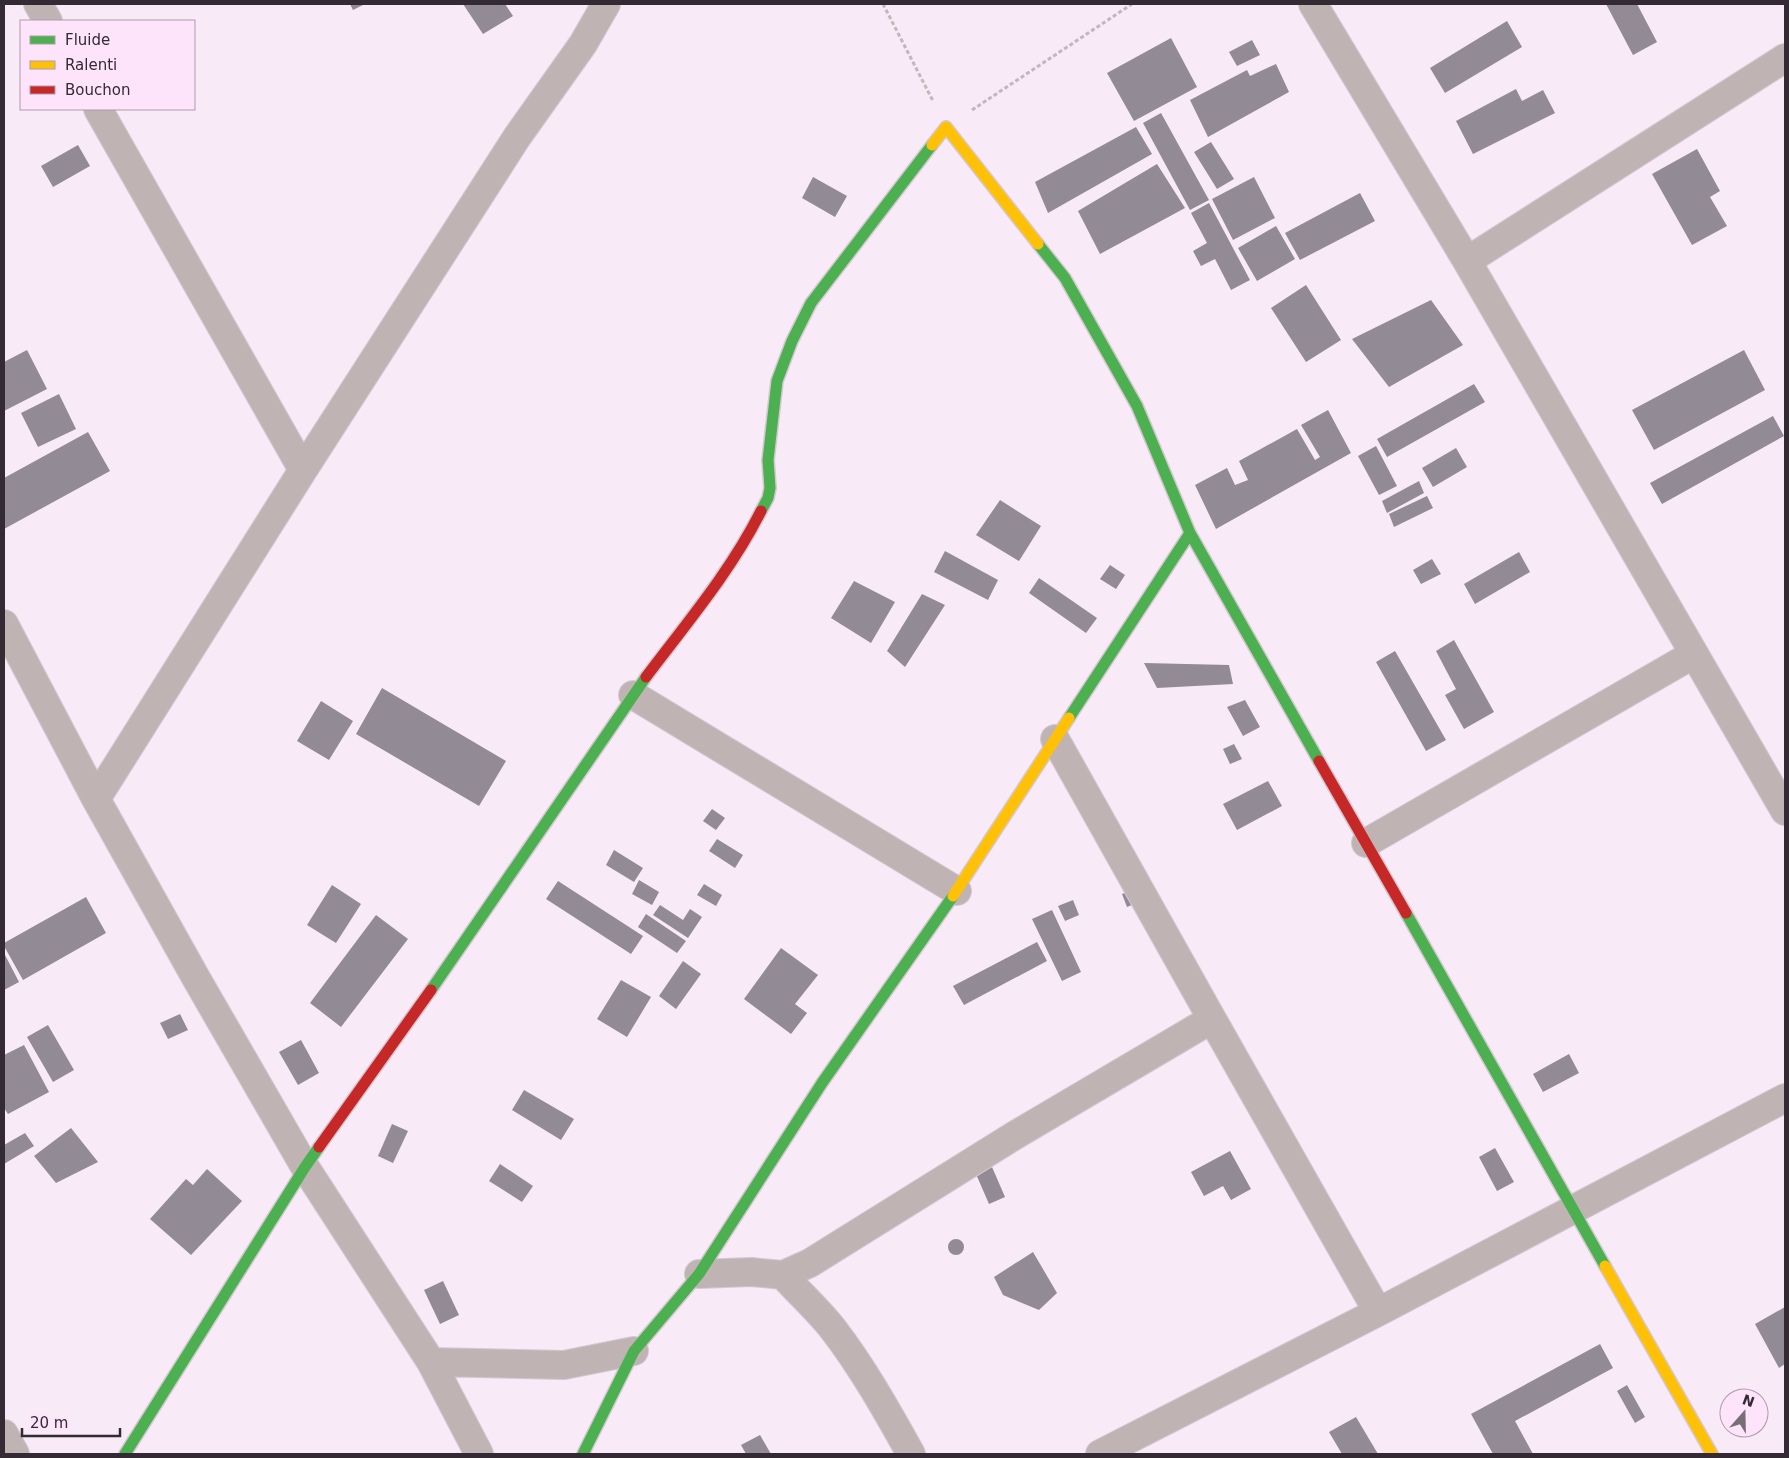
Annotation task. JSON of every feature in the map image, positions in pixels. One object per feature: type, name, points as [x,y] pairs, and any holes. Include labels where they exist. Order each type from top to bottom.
[{"type":"street","points":[[38,4],[47,20]]},
{"type":"street","points":[[96,800],[303,470],[518,137],[583,44],[606,4]]},
{"type":"street","points":[[1313,4],[1467,261],[1785,811]]},
{"type":"street","points":[[1467,261],[1784,60]]},
{"type":"street","points":[[99,110],[303,470]]},
{"type":"street","points":[[125,1454],[305,1167],[472,931],[633,695],[751,531],[768,498],[770,488],[768,460],[777,381],[792,341],[811,303],[946,127],[1065,278],[1137,406],[1190,533],[1712,1454]]},
{"type":"street","points":[[582,1454],[634,1352],[699,1274],[822,1083],[957,891],[1190,533]]},
{"type":"street","points":[[4,624],[96,800],[201,987],[305,1167],[431,1362],[479,1454]]},
{"type":"street","points":[[1366,843],[1694,654]]},
{"type":"street","points":[[633,695],[957,891]]},
{"type":"street","points":[[1055,739],[1378,1312]]},
{"type":"street","points":[[699,1274],[750,1272],[783,1275],[810,1263],[1018,1134],[1212,1019]]},
{"type":"street","points":[[1100,1454],[1378,1312],[1785,1098]]},
{"type":"street","points":[[783,1275],[832,1328],[855,1360],[883,1404],[911,1454]]},
{"type":"street","points":[[431,1362],[564,1365],[634,1352]]},
{"type":"street","points":[[4,1434],[15,1454]]},
{"type":"path","points":[[883,4],[946,127],[1132,4]]},
{"type":"building","points":[[350,4],[365,4],[353,10]]},
{"type":"building","points":[[463,4],[505,4],[513,16],[483,34]]},
{"type":"building","points":[[1606,4],[1637,4],[1657,42],[1633,55]]},
{"type":"building","points":[[1507,21],[1522,47],[1445,93],[1430,68]]},
{"type":"building","points":[[1171,38],[1197,87],[1134,121],[1107,73]]},
{"type":"building","points":[[1252,40],[1260,55],[1237,66],[1229,52]]},
{"type":"building","points":[[1276,64],[1289,92],[1208,137],[1190,100],[1247,70],[1250,76]]},
{"type":"building","points":[[1516,89],[1522,101],[1543,90],[1555,113],[1473,154],[1456,121]]},
{"type":"building","points":[[1161,113],[1209,200],[1190,210],[1143,123]]},
{"type":"building","points":[[1136,127],[1152,154],[1048,213],[1035,182]]},
{"type":"building","points":[[1211,142],[1234,179],[1217,189],[1194,152]]},
{"type":"building","points":[[78,145],[90,166],[53,187],[41,166]]},
{"type":"building","points":[[1697,149],[1720,191],[1710,197],[1727,226],[1692,245],[1652,174]]},
{"type":"building","points":[[1157,164],[1185,208],[1100,254],[1078,211]]},
{"type":"building","points":[[813,177],[847,196],[835,217],[802,198]]},
{"type":"building","points":[[1254,177],[1275,218],[1233,240],[1212,199]]},
{"type":"building","points":[[1360,193],[1375,221],[1300,260],[1285,233]]},
{"type":"building","points":[[1209,203],[1250,280],[1231,290],[1215,259],[1201,266],[1193,251],[1207,243],[1191,213]]},
{"type":"building","points":[[1276,226],[1295,259],[1257,281],[1238,248]]},
{"type":"building","points":[[1306,285],[1341,340],[1306,362],[1271,308]]},
{"type":"building","points":[[1431,300],[1463,345],[1389,387],[1352,339]]},
{"type":"building","points":[[27,350],[47,389],[4,411],[4,362]]},
{"type":"building","points":[[1744,350],[1765,390],[1654,450],[1632,410]]},
{"type":"building","points":[[1474,384],[1485,402],[1387,457],[1377,439]]},
{"type":"building","points":[[59,394],[76,429],[38,447],[21,413]]},
{"type":"building","points":[[1328,410],[1351,453],[1216,529],[1195,485],[1227,468],[1235,485],[1248,480],[1239,461],[1297,429],[1315,460],[1320,457],[1301,425]]},
{"type":"building","points":[[1773,416],[1784,436],[1662,504],[1650,483]]},
{"type":"building","points":[[88,432],[110,471],[4,529],[4,478]]},
{"type":"building","points":[[1376,446],[1397,486],[1379,495],[1358,456]]},
{"type":"building","points":[[1456,448],[1467,467],[1433,487],[1422,468]]},
{"type":"building","points":[[1419,481],[1424,493],[1387,513],[1382,501]]},
{"type":"building","points":[[1427,496],[1433,508],[1394,527],[1389,514]]},
{"type":"building","points":[[1000,500],[1041,526],[1019,561],[976,535]]},
{"type":"building","points":[[945,551],[998,580],[988,600],[934,572]]},
{"type":"building","points":[[1519,552],[1530,572],[1475,604],[1464,584]]},
{"type":"building","points":[[1432,559],[1441,574],[1421,584],[1413,570]]},
{"type":"building","points":[[1110,565],[1125,575],[1116,589],[1100,579]]},
{"type":"building","points":[[1039,578],[1097,618],[1086,633],[1029,593]]},
{"type":"building","points":[[854,581],[895,602],[871,643],[831,618]]},
{"type":"building","points":[[922,594],[945,605],[905,667],[887,651]]},
{"type":"building","points":[[1454,640],[1494,712],[1464,729],[1445,695],[1456,689],[1436,651]]},
{"type":"building","points":[[1395,651],[1446,740],[1426,751],[1376,662]]},
{"type":"building","points":[[1144,663],[1229,665],[1233,684],[1157,688]]},
{"type":"building","points":[[382,688],[506,761],[479,806],[356,734]]},
{"type":"building","points":[[1245,700],[1260,727],[1243,736],[1227,707]]},
{"type":"building","points":[[321,701],[353,721],[329,760],[297,741]]},
{"type":"building","points":[[1234,744],[1242,759],[1230,764],[1223,749]]},
{"type":"building","points":[[1268,781],[1282,806],[1237,830],[1223,804]]},
{"type":"building","points":[[712,809],[725,818],[716,830],[703,821]]},
{"type":"building","points":[[717,839],[743,855],[735,868],[709,851]]},
{"type":"building","points":[[614,850],[643,868],[634,882],[606,865]]},
{"type":"building","points":[[639,880],[659,892],[652,905],[632,894]]},
{"type":"building","points":[[558,881],[643,936],[631,954],[546,899]]},
{"type":"building","points":[[704,884],[722,895],[716,906],[697,895]]},
{"type":"building","points":[[332,885],[361,904],[336,943],[307,925]]},
{"type":"building","points":[[1134,890],[1139,902],[1127,907],[1122,894]]},
{"type":"building","points":[[86,897],[106,933],[23,980],[4,943]]},
{"type":"building","points":[[1073,900],[1079,915],[1065,921],[1058,906]]},
{"type":"building","points":[[660,905],[683,920],[690,909],[702,917],[688,938],[653,915]]},
{"type":"building","points":[[1052,910],[1081,972],[1062,981],[1032,919]]},
{"type":"building","points":[[646,914],[686,941],[677,953],[638,927]]},
{"type":"building","points":[[376,915],[408,939],[341,1027],[310,1003]]},
{"type":"building","points":[[1037,942],[1047,961],[964,1005],[953,986]]},
{"type":"building","points":[[781,948],[818,975],[795,1004],[807,1013],[791,1034],[744,999]]},
{"type":"building","points":[[4,953],[19,982],[4,990]]},
{"type":"building","points":[[683,961],[701,974],[676,1009],[659,996]]},
{"type":"building","points":[[621,980],[651,997],[627,1037],[597,1019]]},
{"type":"building","points":[[180,1014],[188,1030],[168,1039],[160,1023]]},
{"type":"building","points":[[48,1025],[74,1070],[53,1082],[27,1037]]},
{"type":"building","points":[[301,1040],[319,1073],[298,1085],[279,1052]]},
{"type":"building","points":[[24,1045],[49,1092],[8,1114],[4,1108],[4,1055]]},
{"type":"building","points":[[1569,1054],[1579,1073],[1543,1092],[1533,1074]]},
{"type":"building","points":[[524,1090],[574,1119],[561,1140],[512,1110]]},
{"type":"building","points":[[392,1124],[408,1131],[393,1163],[378,1156]]},
{"type":"building","points":[[71,1128],[98,1162],[56,1183],[34,1156]]},
{"type":"building","points":[[25,1133],[34,1146],[4,1164],[4,1145]]},
{"type":"building","points":[[1495,1148],[1514,1182],[1497,1191],[1479,1157]]},
{"type":"building","points":[[1230,1151],[1251,1189],[1231,1200],[1223,1186],[1204,1196],[1191,1172]]},
{"type":"building","points":[[500,1164],[533,1186],[522,1202],[489,1181]]},
{"type":"building","points":[[992,1167],[1005,1197],[989,1204],[976,1174]]},
{"type":"building","points":[[207,1169],[242,1201],[191,1255],[150,1219],[186,1179],[193,1185]]},
{"type":"building","points":[[953,1239],[959,1239],[964,1244],[962,1253],[953,1255],[948,1250],[948,1244]]},
{"type":"building","points":[[1033,1252],[1057,1293],[1039,1310],[1003,1295],[994,1277]]},
{"type":"building","points":[[443,1281],[459,1315],[440,1324],[424,1290]]},
{"type":"building","points":[[1785,1307],[1785,1364],[1779,1368],[1755,1324]]},
{"type":"building","points":[[1600,1344],[1613,1368],[1515,1421],[1533,1454],[1493,1454],[1471,1414]]},
{"type":"building","points":[[1627,1385],[1645,1417],[1635,1423],[1617,1391]]},
{"type":"building","points":[[1356,1417],[1378,1454],[1342,1454],[1329,1432]]},
{"type":"building","points":[[760,1435],[771,1454],[746,1454],[741,1445]]},
{"type":"traffic: fast","points":[[761,511],[768,498],[770,488],[768,460],[777,381],[792,341],[811,303],[932,145]]},
{"type":"traffic: fast","points":[[1038,244],[1065,278],[1137,406],[1190,533],[1319,761]]},
{"type":"traffic: fast","points":[[1069,718],[1190,533]]},
{"type":"traffic: fast","points":[[431,990],[646,677]]},
{"type":"traffic: fast","points":[[583,1454],[634,1351],[699,1274],[822,1083],[953,896]]},
{"type":"traffic: fast","points":[[1406,913],[1605,1266]]},
{"type":"traffic: fast","points":[[125,1454],[319,1147]]},
{"type":"traffic: slow","points":[[932,145],[946,127],[1038,244]]},
{"type":"traffic: slow","points":[[953,896],[1069,718]]},
{"type":"traffic: slow","points":[[1605,1266],[1712,1454]]},
{"type":"traffic: jam","points":[[646,677],[722,576],[761,511]]},
{"type":"traffic: jam","points":[[1319,761],[1406,913]]},
{"type":"traffic: jam","points":[[319,1147],[431,990]]}]
